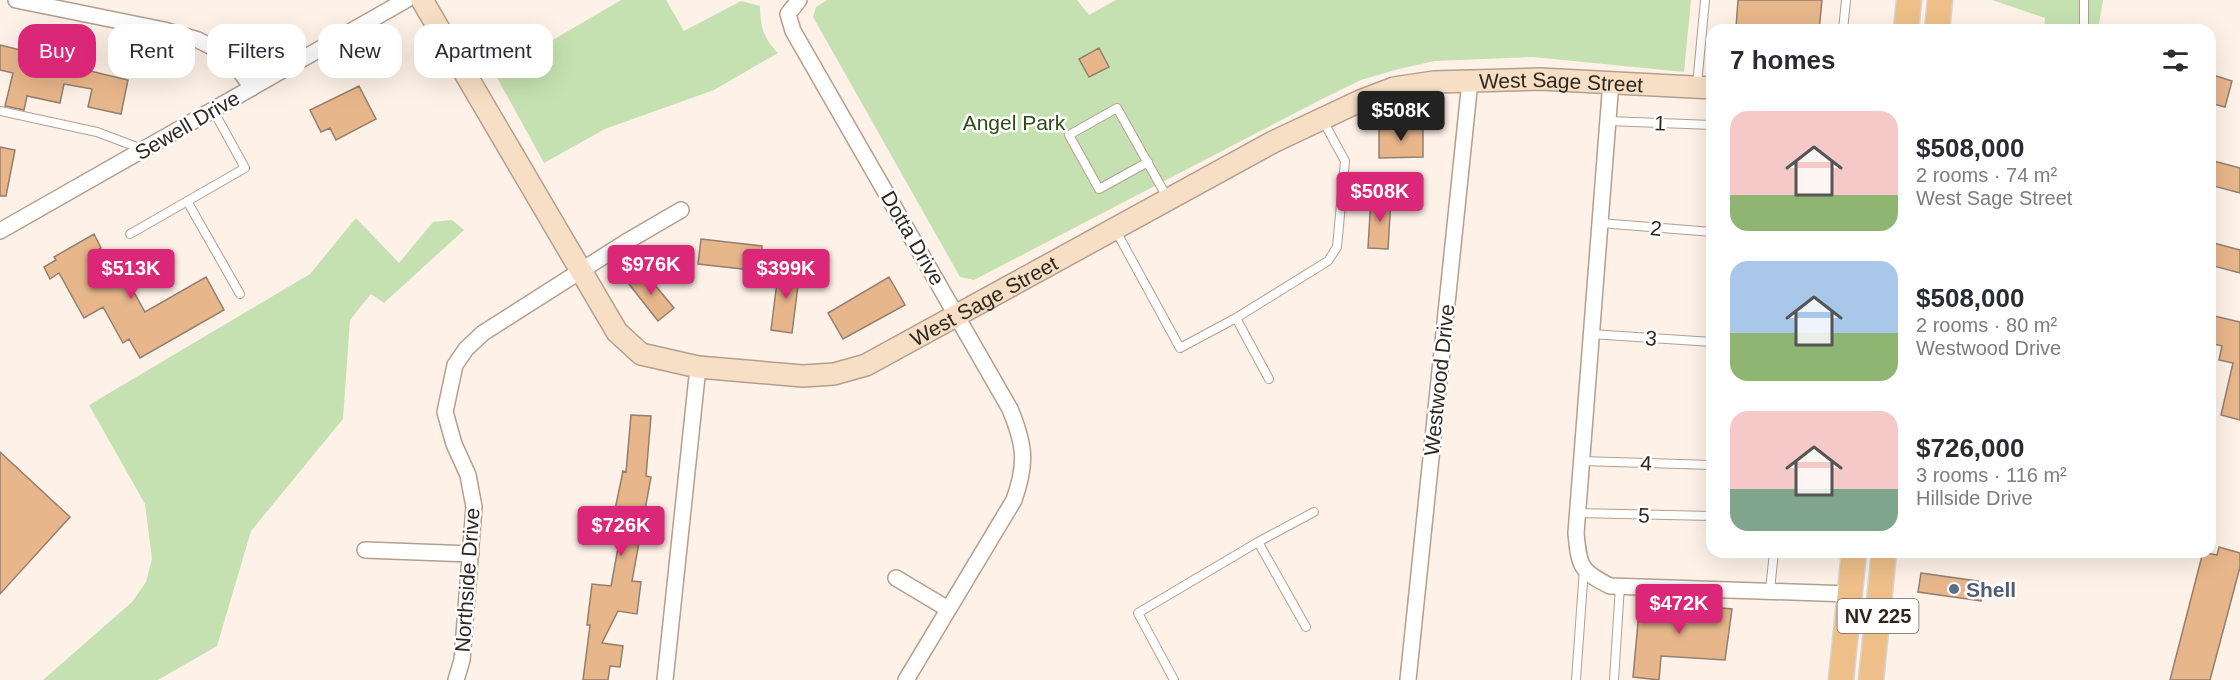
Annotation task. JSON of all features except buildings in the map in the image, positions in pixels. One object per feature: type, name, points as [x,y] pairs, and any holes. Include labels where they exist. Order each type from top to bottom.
[{"type":"main road","points":[[1907,24],[1909,0]]},
{"type":"main road","points":[[1938,24],[1940,0]]},
{"type":"main road","name":"NV 225","points":[[1842,680],[1853,558]]},
{"type":"main road","name":"NV 225","points":[[1871,680],[1883,558]]},
{"type":"street","points":[[16,0],[164,30],[198,40],[216,49],[235,64],[252,88]]},
{"type":"street","name":"Sewell Drive","points":[[0,231],[406,0]]},
{"type":"street","name":"West Sage Street","points":[[422,0],[617,332],[641,354],[698,367],[803,376],[834,374],[866,365],[1273,142],[1321,118],[1394,88],[1434,82],[1540,79],[1704,87]]},
{"type":"street","name":"Dotta Drive","points":[[799,0],[788,14],[793,31],[1010,409],[1019,429],[1023,452],[1022,477],[1014,500],[906,680]]},
{"type":"street","name":"Westwood Drive","points":[[1408,680],[1470,81]]},
{"type":"street","points":[[1611,81],[1577,513],[1578,558],[1592,576],[1610,586],[1850,594]]},
{"type":"street","name":"Northside Drive","points":[[456,680],[462,660],[474,507],[468,475],[454,444],[445,412],[455,365],[466,349],[483,333],[626,242],[681,210]]},
{"type":"street","points":[[665,680],[698,367]]},
{"type":"street","points":[[365,550],[471,554]]},
{"type":"street","points":[[896,578],[948,609]]},
{"type":"lane","points":[[1704,87],[1701,42],[1705,0]]},
{"type":"lane","points":[[1844,24],[1846,0]]},
{"type":"lane","points":[[2084,0],[2084,24]]},
{"type":"lane","points":[[1701,42],[1706,42]]},
{"type":"lane","points":[[1148,162],[1099,189],[1069,135],[1117,108],[1148,162],[1169,200]]},
{"type":"lane","points":[[130,234],[245,168],[213,110]]},
{"type":"lane","points":[[0,111],[97,132],[144,149]]},
{"type":"lane","points":[[1116,230],[1180,348],[1236,318],[1328,261],[1337,247],[1345,160],[1321,118]]},
{"type":"lane","name":"1","points":[[1608,121],[1706,125]]},
{"type":"lane","points":[[187,201],[240,294]]},
{"type":"lane","name":"2","points":[[1600,224],[1706,232]]},
{"type":"lane","points":[[1236,318],[1269,379]]},
{"type":"lane","name":"3","points":[[1591,334],[1706,342]]},
{"type":"lane","name":"4","points":[[1581,461],[1706,465]]},
{"type":"lane","points":[[1174,680],[1138,613],[1258,542],[1314,512]]},
{"type":"lane","name":"5","points":[[1577,513],[1706,516]]},
{"type":"lane","points":[[1258,542],[1306,627]]},
{"type":"lane","points":[[1770,590],[1773,558]]},
{"type":"lane","points":[[1576,680],[1584,568]]},
{"type":"lane","points":[[1614,680],[1620,586]]},
{"type":"green space","points":[[621,0],[666,0],[684,31],[741,1],[760,6],[764,32],[769,43],[778,53],[714,90],[605,129],[544,163],[497,78],[553,78],[553,40]]},
{"type":"green space","name":"Angel Park","points":[[827,0],[1077,0],[1089,15],[1116,0],[1691,0],[1684,72],[1533,57],[1435,61],[1361,80],[974,280],[960,277],[813,17],[816,7]]},
{"type":"green space","points":[[1992,0],[2103,0],[2099,24],[2044,24],[2045,18]]},
{"type":"green space","points":[[356,218],[399,263],[433,222],[452,220],[464,230],[384,303],[371,294],[350,320],[343,419],[251,531],[217,646],[158,680],[43,680],[132,602],[146,582],[152,559],[145,504],[89,405],[310,274]]},
{"type":"place","name":"Shell","points":[[1954,589]]}]
